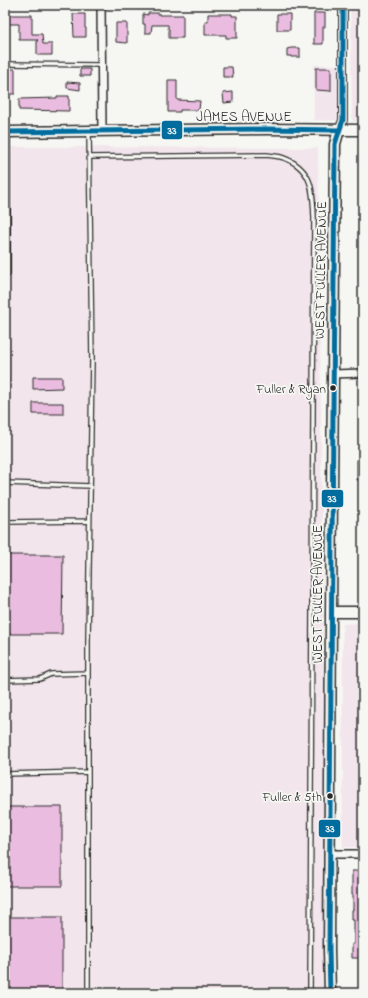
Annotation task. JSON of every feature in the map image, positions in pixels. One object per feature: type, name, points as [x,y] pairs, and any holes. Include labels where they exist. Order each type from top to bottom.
[{"type":"street","points":[[101,5],[102,131]]},
{"type":"street","name":"WEST FULLER AVENUE","points":[[330,993],[329,950],[335,144],[343,120],[343,5]]},
{"type":"street","name":"JAMES AVENUE","points":[[6,132],[363,130]]},
{"type":"street","points":[[333,374],[363,373]]},
{"type":"street","points":[[331,612],[363,612]]},
{"type":"street","points":[[330,854],[363,854]]},
{"type":"lane","points":[[5,64],[102,64]]},
{"type":"lane","points":[[88,993],[88,673],[92,359],[89,131]]},
{"type":"lane","points":[[5,274],[8,274],[6,132]]},
{"type":"lane","points":[[89,157],[266,155],[283,158],[298,165],[307,176],[313,197],[310,993]]},
{"type":"lane","points":[[5,298],[5,413]]},
{"type":"lane","points":[[5,483],[90,486]]},
{"type":"lane","points":[[5,522],[89,521]]},
{"type":"lane","points":[[5,680],[40,678],[51,674],[88,673]]},
{"type":"lane","points":[[5,774],[88,772]]},
{"type":"shaded area","points":[[351,5],[363,5],[363,121],[352,121]]},
{"type":"shaded area","points":[[314,65],[338,65],[338,120],[314,120]]},
{"type":"shaded area","points":[[5,147],[318,148],[327,993],[5,993]]},
{"type":"shaded area","points":[[363,623],[363,847],[343,847],[343,624]]},
{"type":"building","points":[[148,13],[159,13],[159,15],[183,15],[183,38],[169,38],[168,25],[152,25],[151,33],[145,33],[143,14],[148,15]]},
{"type":"building","points":[[314,13],[325,13],[323,44],[314,44]]},
{"type":"building","points":[[73,14],[85,14],[86,37],[74,37]]},
{"type":"building","points":[[208,14],[232,14],[232,16],[237,16],[237,38],[226,38],[226,35],[205,35],[205,21],[208,21]]},
{"type":"building","points":[[277,14],[290,14],[290,30],[277,30]]},
{"type":"building","points":[[5,15],[32,15],[32,34],[42,34],[43,44],[52,44],[52,55],[37,55],[37,40],[19,40],[19,24],[5,24]]},
{"type":"building","points":[[116,23],[127,23],[127,43],[116,42]]},
{"type":"building","points":[[300,48],[300,57],[287,56],[287,49]]},
{"type":"building","points":[[223,67],[232,67],[233,77],[223,77]]},
{"type":"building","points":[[316,68],[331,68],[331,91],[316,90]]},
{"type":"building","points":[[5,69],[15,69],[15,94],[5,94]]},
{"type":"building","points":[[80,69],[90,69],[90,76],[80,76]]},
{"type":"building","points":[[168,80],[177,80],[177,100],[200,101],[199,110],[180,110],[180,112],[168,112]]},
{"type":"building","points":[[67,82],[80,83],[80,90],[67,88]]},
{"type":"building","points":[[233,92],[233,102],[224,103],[223,93]]},
{"type":"building","points":[[57,96],[69,96],[69,111],[19,110],[19,99],[57,98]]},
{"type":"building","points":[[33,377],[62,377],[62,388],[33,389]]},
{"type":"building","points":[[33,403],[63,403],[63,414],[33,414]]},
{"type":"building","points":[[357,460],[363,460],[363,480],[357,480]]},
{"type":"building","points":[[5,555],[63,555],[62,634],[5,634]]},
{"type":"building","points":[[5,807],[62,807],[62,886],[5,886]]},
{"type":"building","points":[[352,871],[363,871],[363,958],[352,958],[352,944],[354,944],[354,920],[352,920]]},
{"type":"building","points":[[5,917],[62,917],[62,993],[5,993]]},
{"type":"transit line","name":"33","points":[[330,993],[329,950],[335,144],[343,120],[343,5]]},
{"type":"transit line","name":"33","points":[[5,132],[266,129],[339,130]]},
{"type":"place","name":"Fuller & Ryan","points":[[333,388]]},
{"type":"place","name":"Fuller & 5th","points":[[330,796]]}]
